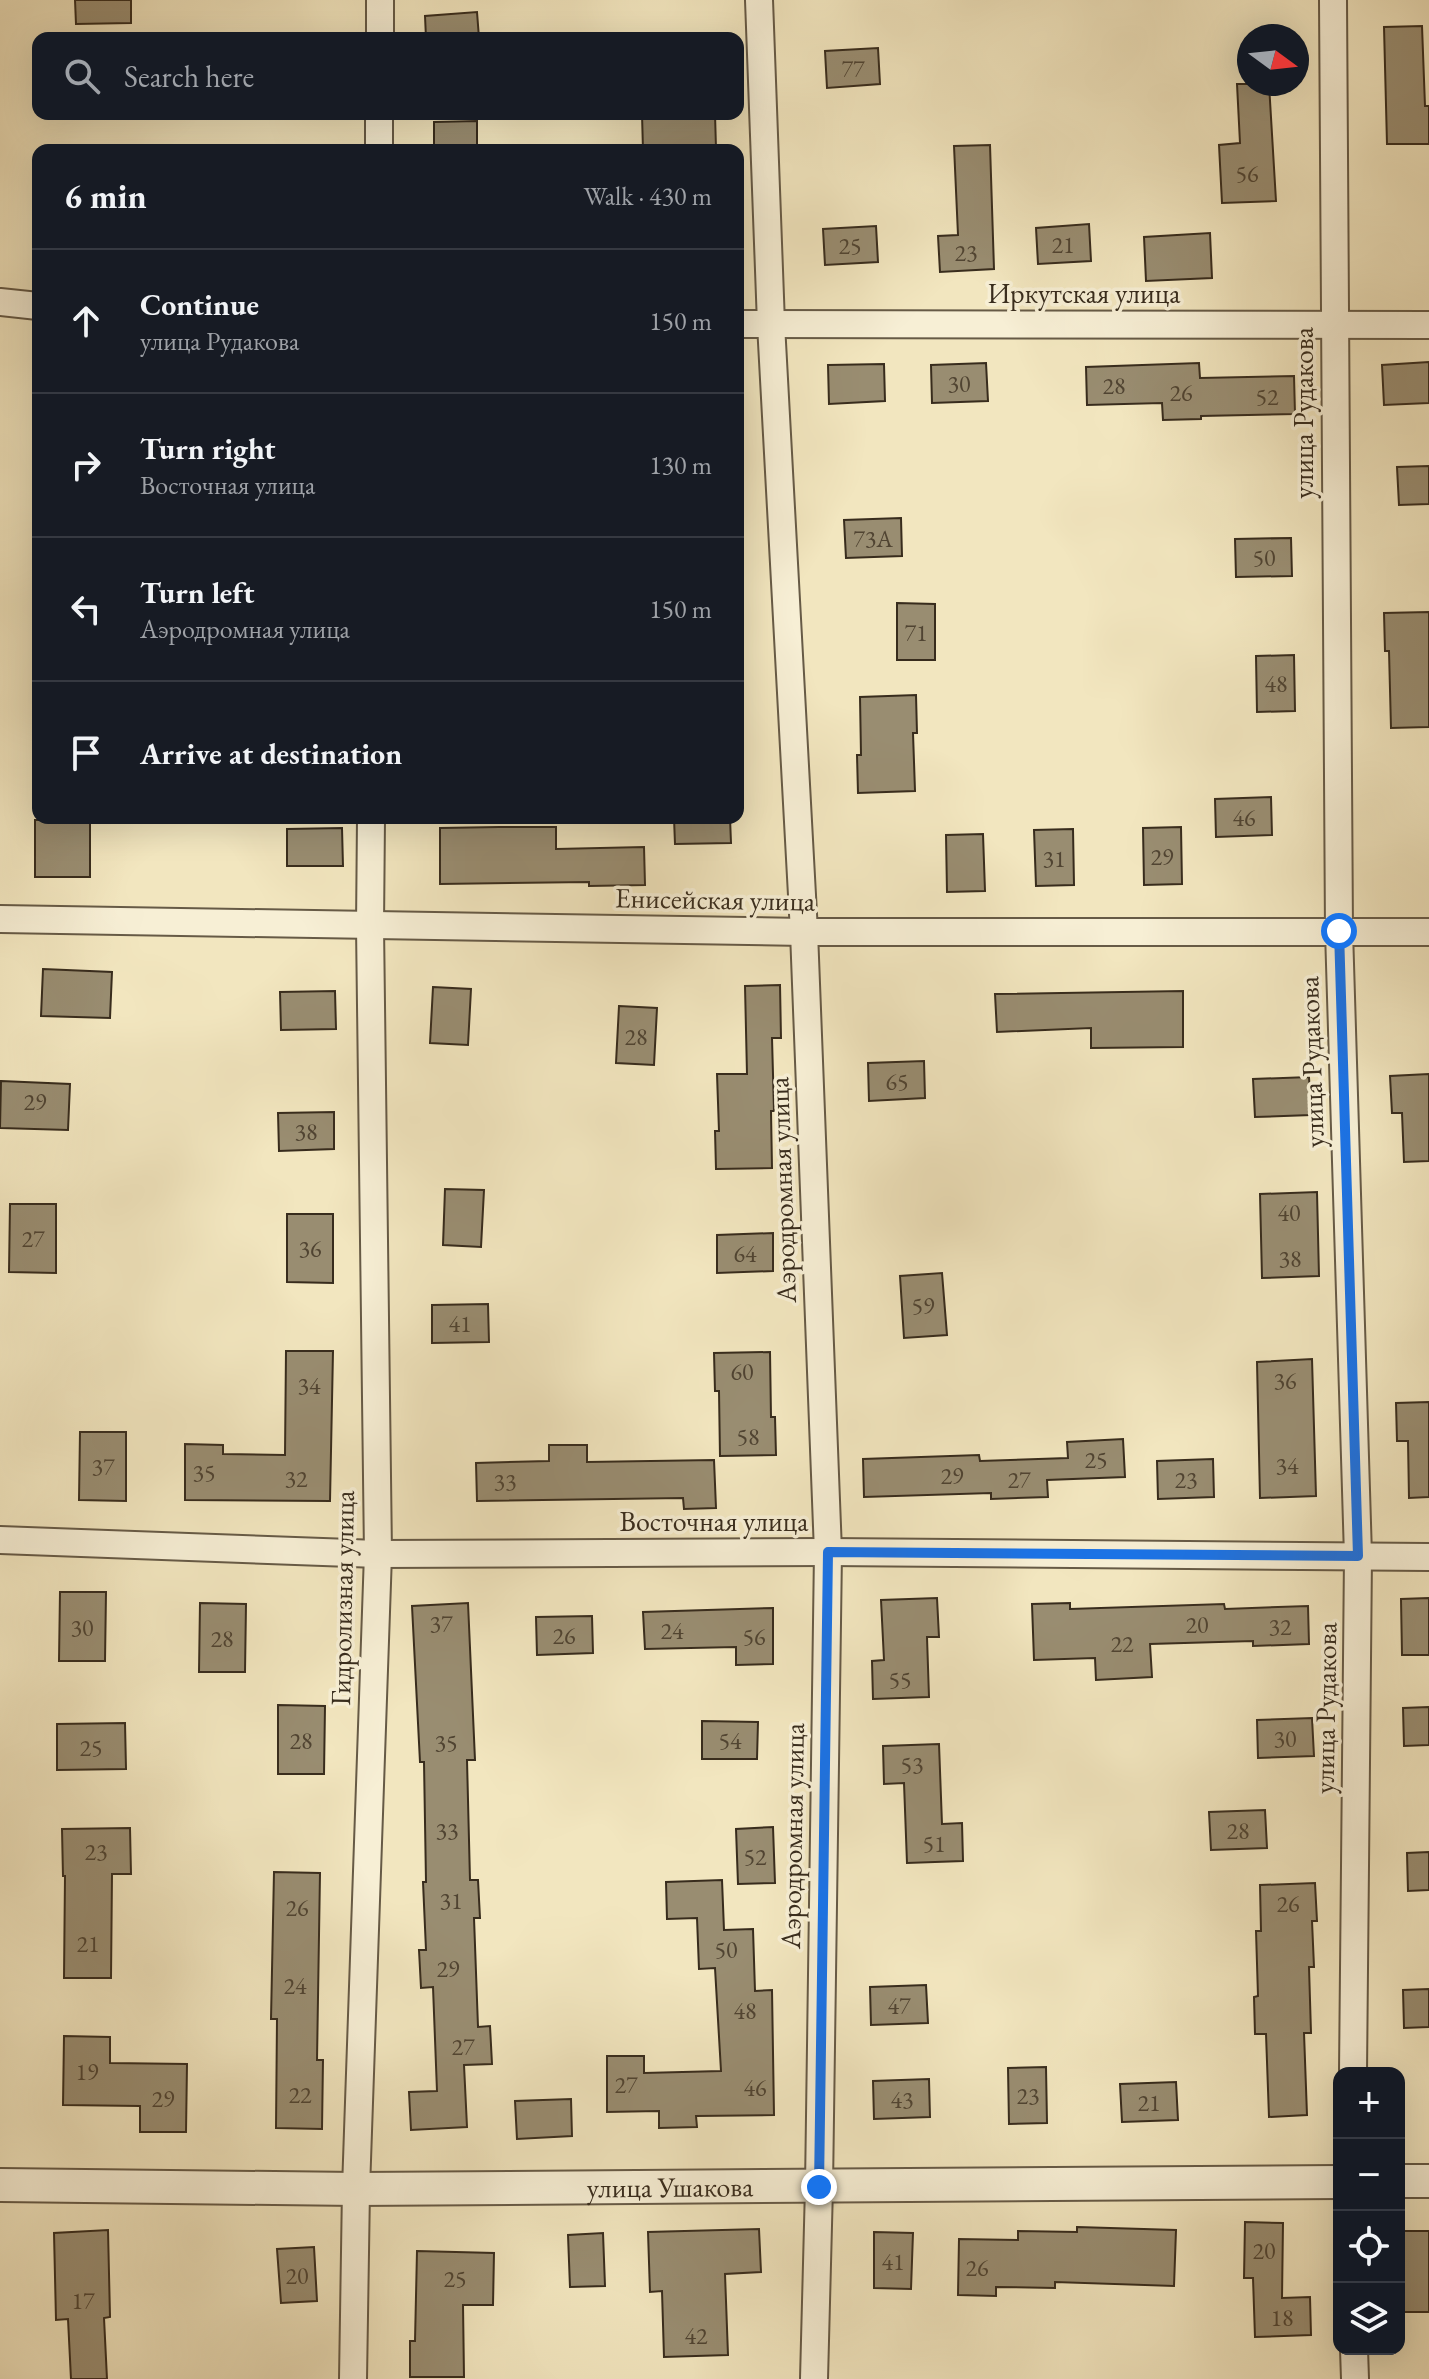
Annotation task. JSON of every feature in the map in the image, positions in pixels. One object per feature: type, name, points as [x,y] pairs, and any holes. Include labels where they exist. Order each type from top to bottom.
[{"type":"street","points":[[380,0],[380,32]]},
{"type":"street","name":"Аэродромная улица","points":[[759,0],[771,324],[804,932],[828,1552],[814,2379]]},
{"type":"street","name":"улица Рудакова","points":[[1333,0],[1339,931],[1358,1556],[1353,2067]]},
{"type":"street","points":[[379,120],[379,144]]},
{"type":"street","points":[[0,302],[32,305]]},
{"type":"street","name":"Иркутская улица","points":[[744,324],[1429,325]]},
{"type":"street","name":"Гидролизная улица","points":[[353,2379],[356,2189],[378,1554],[371,824]]},
{"type":"street","name":"Енисейская улица","points":[[0,919],[804,932],[1429,932]]},
{"type":"street","name":"Восточная улица","points":[[0,1540],[378,1554],[828,1552],[1429,1557]]},
{"type":"street","points":[[1405,2181],[1429,2181]]},
{"type":"street","name":"улица Ушакова","points":[[0,2185],[356,2189],[1333,2182]]},
{"type":"street","points":[[1354,2355],[1355,2379]]},
{"type":"building","points":[[75,0],[131,0],[131,23],[76,24]]},
{"type":"building","points":[[477,12],[479,32],[426,32],[425,16]]},
{"type":"building","points":[[1422,26],[1429,144],[1387,144],[1384,27]]},
{"type":"building","points":[[878,48],[880,84],[827,88],[825,51]]},
{"type":"building","points":[[1238,96],[1270,96],[1276,201],[1222,203],[1219,145],[1240,143]]},
{"type":"building","points":[[642,120],[715,120],[716,144],[643,144]]},
{"type":"building","points":[[477,121],[477,144],[434,144],[434,122]]},
{"type":"building","points":[[990,145],[994,269],[940,272],[938,236],[958,235],[954,146]]},
{"type":"building","points":[[1089,224],[1091,261],[1038,264],[1036,228]]},
{"type":"building","points":[[876,226],[878,262],[825,265],[823,229]]},
{"type":"building","points":[[1210,233],[1212,278],[1146,281],[1144,237]]},
{"type":"building","points":[[1429,362],[1429,403],[1384,405],[1382,365]]},
{"type":"building","points":[[986,363],[988,401],[932,403],[931,365]]},
{"type":"building","points":[[1199,363],[1200,378],[1294,376],[1295,414],[1163,420],[1162,403],[1087,405],[1086,367]]},
{"type":"building","points":[[884,364],[885,401],[829,404],[828,365]]},
{"type":"building","points":[[1429,466],[1429,504],[1399,505],[1397,467]]},
{"type":"building","points":[[901,518],[902,556],[846,558],[844,520]]},
{"type":"building","points":[[1291,538],[1292,576],[1236,577],[1235,539]]},
{"type":"building","points":[[897,603],[935,604],[935,660],[897,660]]},
{"type":"building","points":[[1429,612],[1429,727],[1391,728],[1389,651],[1385,651],[1384,613]]},
{"type":"building","points":[[1294,655],[1295,711],[1257,712],[1256,656]]},
{"type":"building","points":[[916,695],[917,733],[913,733],[915,791],[858,793],[860,697]]},
{"type":"building","points":[[1271,797],[1272,835],[1216,837],[1215,799]]},
{"type":"building","points":[[35,824],[90,824],[90,877],[35,877]]},
{"type":"building","points":[[674,824],[730,824],[731,843],[675,844]]},
{"type":"building","points":[[556,827],[556,849],[644,847],[645,885],[589,886],[589,882],[440,884],[440,828]]},
{"type":"building","points":[[1181,827],[1182,884],[1144,885],[1143,828]]},
{"type":"building","points":[[342,828],[343,866],[287,866],[287,829]]},
{"type":"building","points":[[1073,829],[1074,885],[1036,886],[1034,830]]},
{"type":"building","points":[[983,834],[985,891],[947,892],[946,835]]},
{"type":"building","points":[[43,969],[112,972],[110,1018],[41,1016]]},
{"type":"building","points":[[780,985],[781,1038],[772,1038],[772,1168],[716,1169],[715,1131],[719,1131],[717,1074],[747,1074],[745,986]]},
{"type":"building","points":[[433,987],[471,989],[468,1045],[430,1043]]},
{"type":"building","points":[[335,991],[336,1029],[281,1030],[280,992]]},
{"type":"building","points":[[1183,991],[1183,1047],[1091,1048],[1091,1028],[997,1032],[995,994]]},
{"type":"building","points":[[619,1006],[657,1008],[654,1065],[616,1063]]},
{"type":"building","points":[[924,1061],[925,1098],[869,1101],[868,1063]]},
{"type":"building","points":[[1429,1074],[1429,1161],[1404,1162],[1402,1113],[1392,1113],[1390,1076]]},
{"type":"building","points":[[1309,1077],[1311,1115],[1255,1117],[1253,1079]]},
{"type":"building","points":[[1,1081],[70,1084],[68,1130],[0,1128]]},
{"type":"building","points":[[334,1112],[334,1149],[279,1151],[278,1113]]},
{"type":"building","points":[[445,1189],[484,1190],[481,1247],[443,1245]]},
{"type":"building","points":[[1317,1192],[1319,1276],[1262,1278],[1260,1194]]},
{"type":"building","points":[[10,1204],[56,1204],[56,1273],[9,1272]]},
{"type":"building","points":[[287,1214],[333,1214],[333,1283],[287,1282]]},
{"type":"building","points":[[773,1233],[773,1271],[717,1273],[717,1235]]},
{"type":"building","points":[[942,1273],[947,1335],[904,1338],[900,1276]]},
{"type":"building","points":[[488,1304],[489,1342],[432,1343],[432,1305]]},
{"type":"building","points":[[286,1351],[333,1351],[330,1501],[185,1500],[185,1444],[223,1445],[223,1454],[285,1455]]},
{"type":"building","points":[[770,1352],[771,1417],[775,1417],[776,1455],[720,1456],[719,1391],[715,1391],[714,1353]]},
{"type":"building","points":[[1312,1359],[1316,1496],[1260,1498],[1257,1362]]},
{"type":"building","points":[[1429,1402],[1429,1497],[1409,1498],[1408,1441],[1397,1441],[1396,1403]]},
{"type":"building","points":[[80,1432],[126,1432],[126,1501],[79,1500]]},
{"type":"building","points":[[1123,1439],[1125,1477],[1047,1480],[1048,1497],[991,1499],[991,1493],[864,1497],[863,1459],[979,1455],[980,1461],[1068,1458],[1067,1442]]},
{"type":"building","points":[[549,1445],[587,1445],[587,1462],[714,1460],[716,1508],[684,1509],[683,1498],[477,1501],[476,1463],[549,1461]]},
{"type":"building","points":[[1213,1459],[1214,1497],[1158,1499],[1157,1461]]},
{"type":"building","points":[[60,1592],[106,1592],[105,1661],[59,1661]]},
{"type":"building","points":[[937,1598],[939,1637],[927,1637],[929,1697],[873,1699],[872,1661],[884,1660],[881,1600]]},
{"type":"building","points":[[1429,1598],[1429,1655],[1402,1655],[1401,1599]]},
{"type":"building","points":[[200,1603],[246,1604],[245,1672],[199,1672]]},
{"type":"building","points":[[468,1603],[475,1760],[467,1760],[470,1880],[478,1880],[480,1918],[474,1918],[478,2027],[490,2026],[492,2064],[464,2065],[467,2127],[411,2130],[409,2092],[437,2091],[433,1987],[421,1988],[419,1950],[426,1950],[424,1762],[420,1762],[412,1606]]},
{"type":"building","points":[[1070,1603],[1070,1609],[1224,1604],[1225,1609],[1308,1606],[1309,1644],[1253,1646],[1253,1641],[1150,1644],[1152,1677],[1096,1680],[1095,1658],[1034,1660],[1032,1604]]},
{"type":"building","points":[[773,1608],[773,1664],[736,1665],[736,1647],[645,1649],[643,1612]]},
{"type":"building","points":[[592,1616],[593,1653],[537,1655],[536,1617]]},
{"type":"building","points":[[278,1705],[325,1706],[324,1774],[278,1774]]},
{"type":"building","points":[[1429,1707],[1429,1745],[1404,1746],[1403,1708]]},
{"type":"building","points":[[1312,1718],[1314,1756],[1258,1758],[1257,1720]]},
{"type":"building","points":[[702,1721],[758,1722],[757,1759],[702,1759]]},
{"type":"building","points":[[125,1723],[126,1769],[57,1770],[57,1724]]},
{"type":"building","points":[[939,1744],[942,1824],[962,1823],[963,1861],[907,1863],[904,1783],[884,1784],[883,1746]]},
{"type":"building","points":[[1265,1810],[1267,1848],[1211,1850],[1209,1812]]},
{"type":"building","points":[[773,1827],[775,1883],[738,1884],[736,1829]]},
{"type":"building","points":[[130,1828],[131,1874],[112,1874],[111,1978],[64,1978],[62,1829]]},
{"type":"building","points":[[1429,1852],[1429,1890],[1408,1891],[1407,1853]]},
{"type":"building","points":[[274,1872],[320,1873],[317,2060],[323,2060],[322,2129],[276,2128],[277,2019],[271,2019]]},
{"type":"building","points":[[722,1880],[724,1930],[753,1929],[755,1991],[772,1990],[774,2115],[696,2116],[697,2127],[659,2128],[659,2111],[607,2112],[607,2056],[644,2056],[644,2073],[721,2071],[715,1968],[699,1969],[697,1918],[667,1919],[666,1882]]},
{"type":"building","points":[[1315,1883],[1317,1921],[1312,1921],[1314,1967],[1309,1967],[1311,2033],[1304,2033],[1307,2115],[1269,2117],[1266,2034],[1255,2034],[1254,1997],[1258,1996],[1256,1931],[1261,1931],[1260,1885]]},
{"type":"building","points":[[926,1985],[928,2023],[871,2025],[870,1987]]},
{"type":"building","points":[[1429,1989],[1429,2027],[1404,2028],[1403,1990]]},
{"type":"building","points":[[64,2036],[110,2037],[110,2063],[187,2064],[186,2132],[140,2132],[140,2106],[63,2105]]},
{"type":"building","points":[[1046,2067],[1047,2123],[1009,2124],[1008,2068]]},
{"type":"building","points":[[929,2079],[930,2117],[874,2119],[873,2081]]},
{"type":"building","points":[[1176,2082],[1178,2120],[1122,2122],[1120,2084]]},
{"type":"building","points":[[571,2099],[572,2136],[517,2139],[515,2101]]},
{"type":"building","points":[[1245,2222],[1283,2223],[1282,2298],[1310,2297],[1311,2335],[1255,2337],[1253,2278],[1244,2278]]},
{"type":"building","points":[[1077,2227],[1176,2230],[1174,2286],[1055,2282],[1055,2288],[996,2287],[996,2296],[958,2295],[959,2239],[1018,2240],[1018,2231],[1077,2232]]},
{"type":"building","points":[[759,2229],[761,2272],[725,2274],[728,2355],[664,2357],[662,2291],[650,2292],[648,2232]]},
{"type":"building","points":[[108,2230],[110,2317],[104,2318],[107,2379],[71,2379],[68,2319],[56,2320],[54,2233]]},
{"type":"building","points":[[1405,2231],[1429,2231],[1429,2312],[1405,2312]]},
{"type":"building","points":[[874,2232],[913,2233],[911,2289],[874,2288]]},
{"type":"building","points":[[603,2233],[605,2286],[570,2287],[568,2235]]},
{"type":"building","points":[[314,2247],[317,2301],[281,2303],[277,2249]]},
{"type":"building","points":[[417,2251],[494,2253],[493,2305],[463,2305],[464,2377],[410,2377],[410,2341],[415,2341]]},
{"type":"route","points":[[819,2187],[828,1552],[1358,1556],[1339,931]]}]
